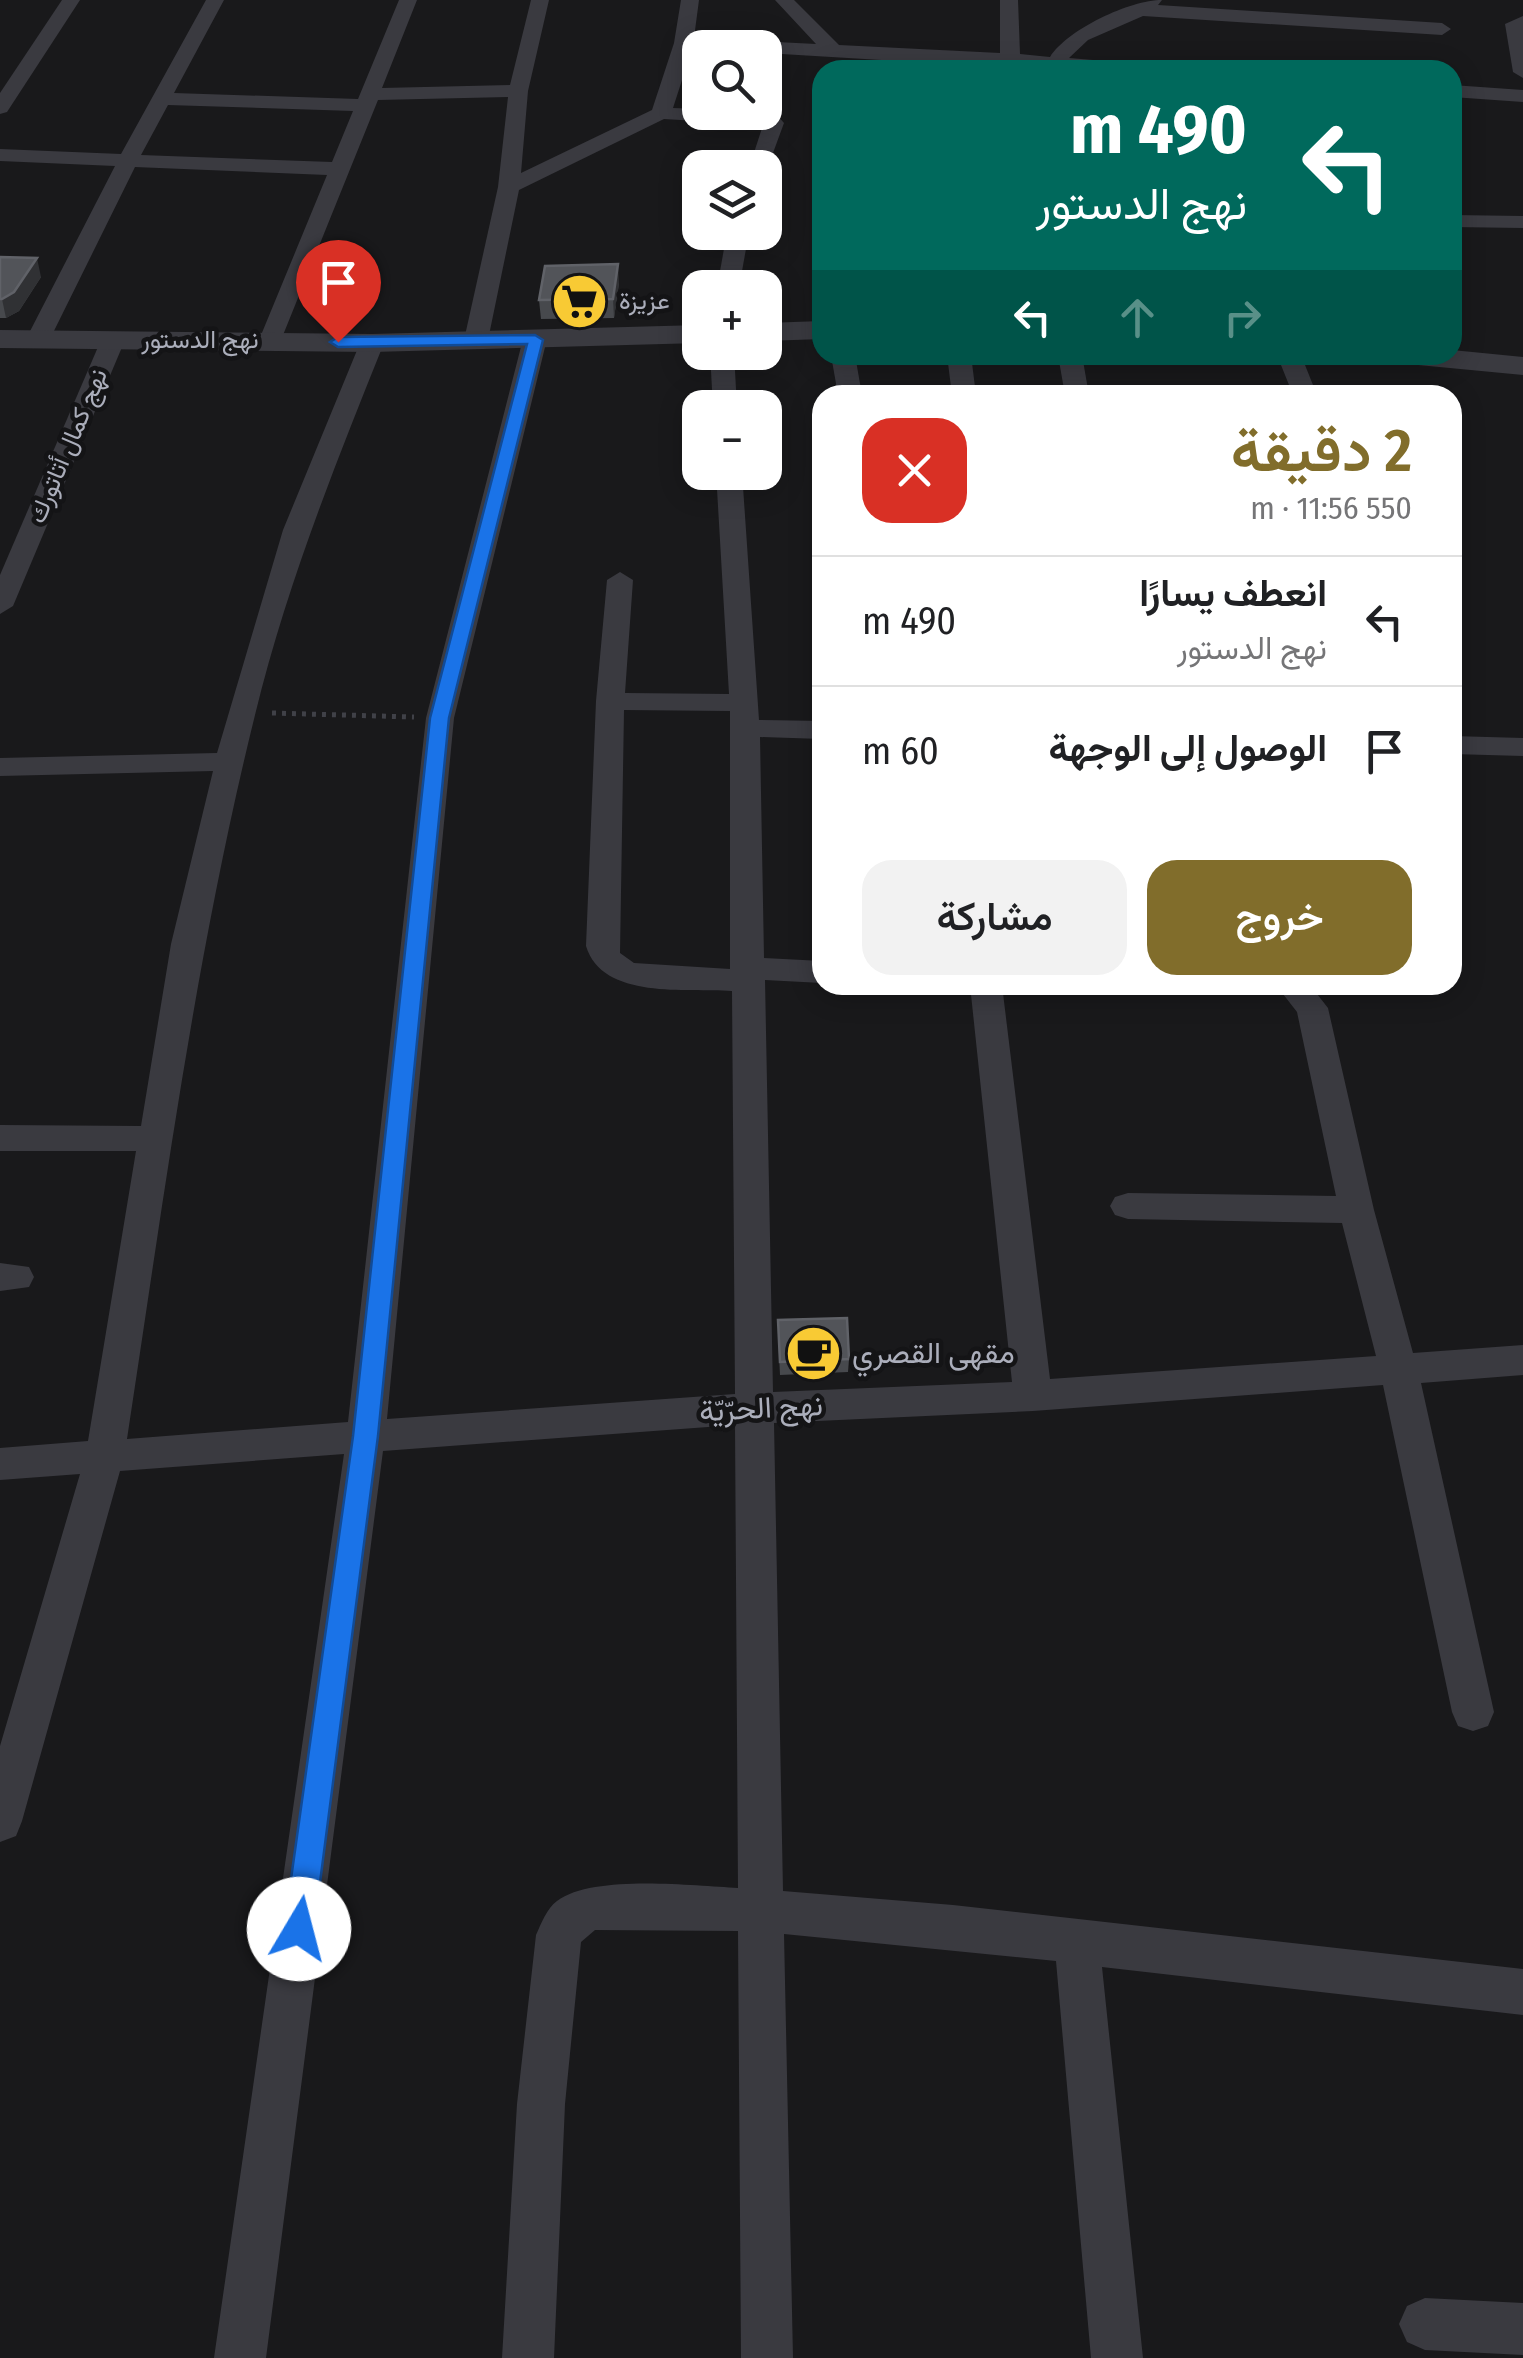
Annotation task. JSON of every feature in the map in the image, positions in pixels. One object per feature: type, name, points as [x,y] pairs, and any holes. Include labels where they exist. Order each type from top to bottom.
[{"type":"street","points":[[0,108],[71,0]]},
{"type":"street","points":[[38,338],[128,160],[216,0]]},
{"type":"street","points":[[271,340],[408,0]]},
{"type":"street","points":[[476,340],[510,187],[518,91],[540,0]]},
{"type":"street","points":[[686,30],[690,0]]},
{"type":"street","points":[[784,0],[832,49]]},
{"type":"street","points":[[1009,0],[1010,58]]},
{"type":"street","points":[[1059,60],[1068,44],[1148,5],[1442,29]]},
{"type":"street","points":[[1523,22],[1514,27],[1523,72]]},
{"type":"street","points":[[782,47],[1022,60]]},
{"type":"street","points":[[661,113],[682,49]]},
{"type":"street","points":[[162,99],[368,100],[518,91]]},
{"type":"street","points":[[1462,92],[1523,96]]},
{"type":"street","points":[[510,187],[661,113],[770,119],[774,123],[765,150]]},
{"type":"street","points":[[0,156],[340,169]]},
{"type":"street","points":[[1462,221],[1523,222]]},
{"type":"street","points":[[782,331],[812,330]]},
{"type":"street","name":"نهج الدستور","points":[[0,339],[372,343],[682,335]]},
{"type":"street","name":"نهج كمال أتاتورك","points":[[0,606],[112,340]]},
{"type":"street","points":[[240,2358],[366,1436],[440,718],[535,340]]},
{"type":"street","points":[[0,1821],[105,1456],[186,944],[241,712],[296,530],[372,343]]},
{"type":"street","points":[[1462,360],[1523,366]]},
{"type":"street","points":[[730,490],[744,715],[767,2358]]},
{"type":"street","points":[[620,580],[610,701],[602,946],[606,959],[628,972],[812,972]]},
{"type":"street","points":[[610,701],[744,715],[812,728]]},
{"type":"street","points":[[1462,745],[1523,747]]},
{"type":"street","points":[[0,767],[230,762]]},
{"type":"street","points":[[987,995],[1032,1396]]},
{"type":"street","points":[[1301,995],[1312,1008],[1356,1210],[1398,1366],[1473,1712]]},
{"type":"street","points":[[0,1138],[154,1139]]},
{"type":"street","points":[[1128,1206],[1356,1210]]},
{"type":"street","name":"نهج الحرّيّة","points":[[0,1464],[755,1408],[1032,1396],[1398,1366],[1523,1360]]},
{"type":"street","points":[[528,2358],[541,2104],[560,1935],[572,1917],[596,1908],[761,1911],[1077,1942],[1355,1978],[1523,1992]]},
{"type":"street","points":[[1077,1942],[1117,2358]]},
{"type":"street","points":[[1425,2324],[1523,2329]]},
{"type":"path","points":[[241,712],[440,718]]},
{"type":"building","points":[[0,257],[37,258],[14,292],[2,299],[0,299]]},
{"type":"building","points":[[618,264],[613,299],[539,300],[545,266]]},
{"type":"building","name":"مقهى القصري","points":[[847,1318],[849,1359],[780,1362],[778,1320]]},
{"type":"place","name":"عزيزة","points":[[580,301]]},
{"type":"place","name":"مقهى القصري","points":[[813,1353]]},
{"type":"route","points":[[299,1929],[366,1436],[440,718],[535,340],[338,342]]}]
